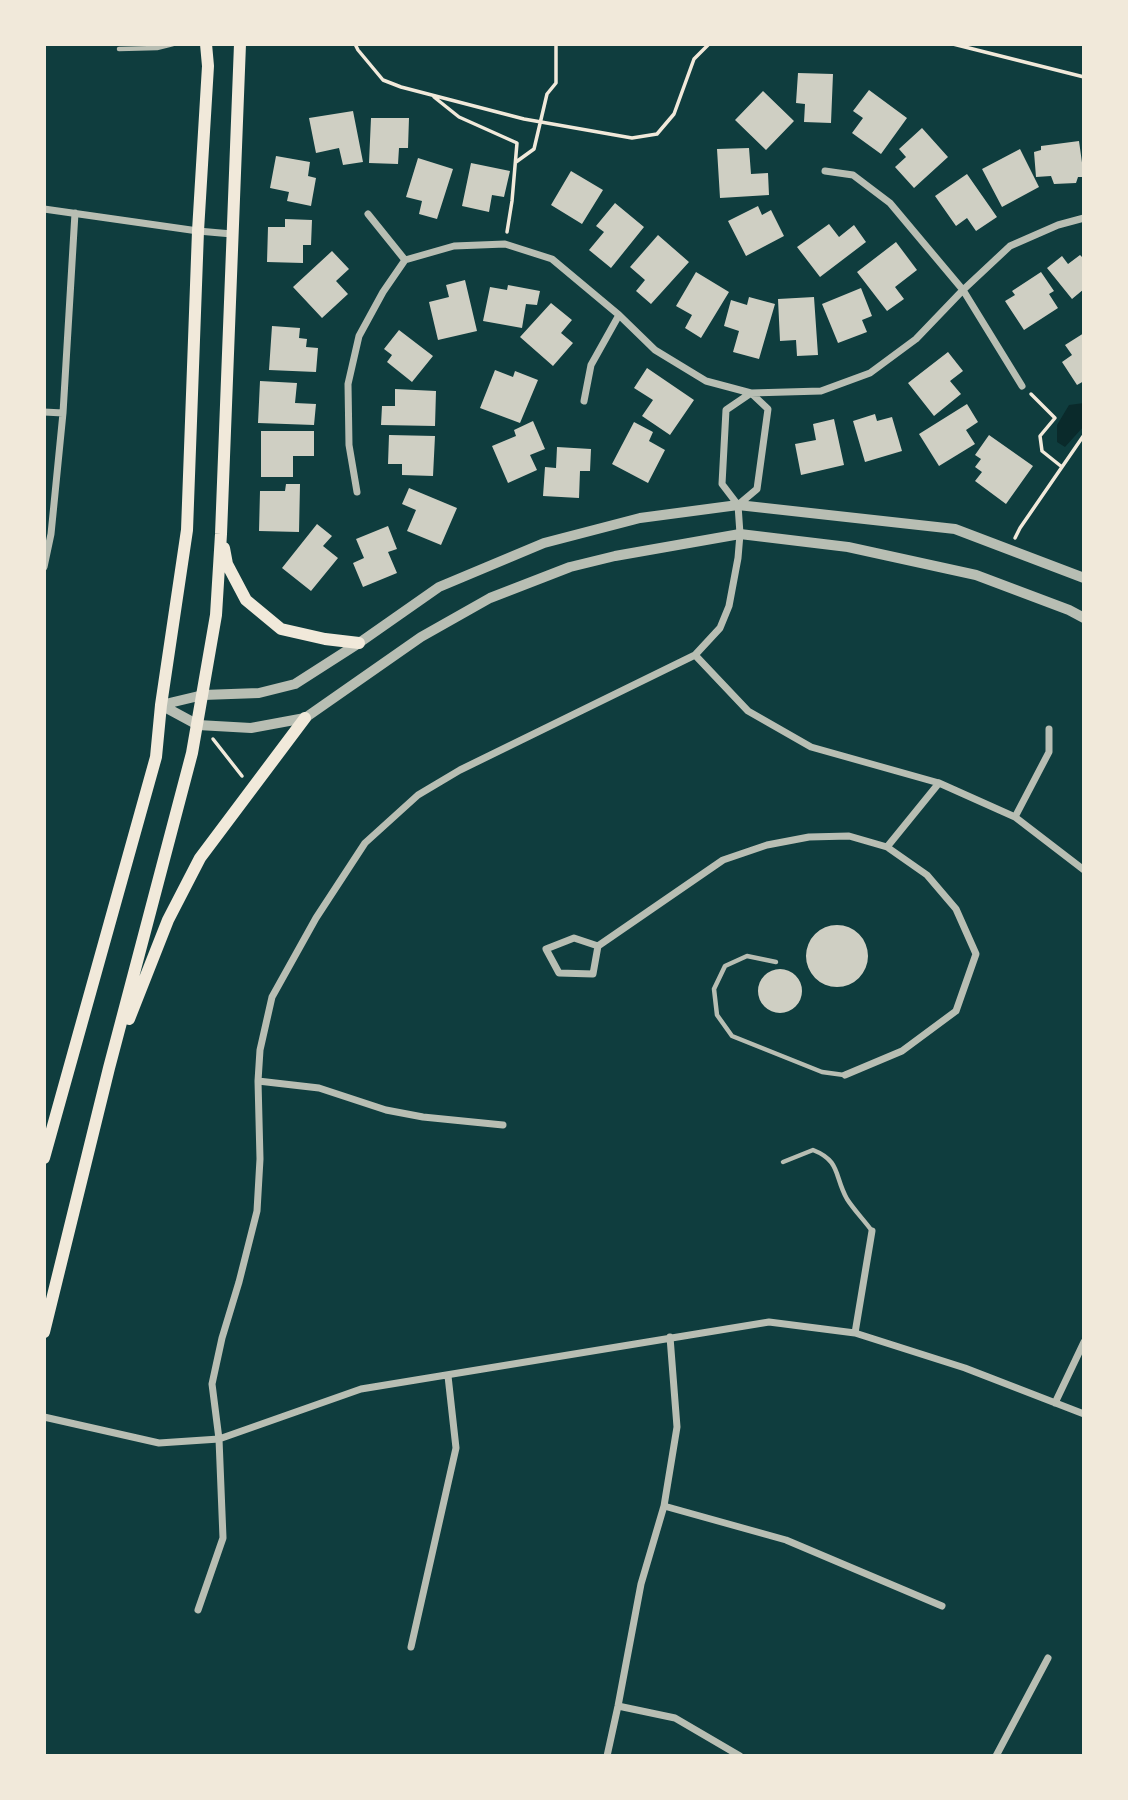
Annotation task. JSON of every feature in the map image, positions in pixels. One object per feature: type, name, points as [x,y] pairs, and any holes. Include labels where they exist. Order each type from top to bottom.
[{"type":"main road","points":[[44,1158],[47,1134],[156,757],[187,530],[198,231],[208,66],[206,44]]},
{"type":"main road","points":[[44,1332],[188,766],[202,729],[203,695],[216,615],[240,44]]},
{"type":"main road","points":[[220,534],[227,564],[246,600],[281,629],[359,643]]},
{"type":"main road","points":[[109,1068],[168,920],[200,858],[305,718]]},
{"type":"street","points":[[825,171],[853,175],[890,203],[963,290],[1022,386]]},
{"type":"street","points":[[44,209],[232,234]]},
{"type":"street","points":[[44,567],[51,534],[63,413],[75,213]]},
{"type":"street","points":[[368,214],[405,260]]},
{"type":"street","points":[[357,492],[349,444],[348,384],[359,336],[383,292],[405,260],[454,246],[505,244],[552,259],[620,315],[655,350],[706,381],[751,393],[821,391],[870,373],[916,340],[963,290],[1010,246],[1058,225],[1084,218]]},
{"type":"street","points":[[584,401],[591,365],[620,315]]},
{"type":"street","points":[[198,1610],[223,1538],[219,1439],[212,1384],[257,1211],[260,1050],[272,997],[316,918],[365,843],[418,795],[460,770],[695,655],[720,628],[729,606],[740,534],[738,505],[722,484],[726,410],[751,393]]},
{"type":"street","points":[[738,505],[757,489],[768,409],[751,393]]},
{"type":"street","points":[[44,412],[63,413]]},
{"type":"street","points":[[161,705],[203,695],[259,693],[295,684],[439,587],[544,543],[640,518],[738,505],[955,529],[1084,578]]},
{"type":"street","points":[[161,705],[202,729],[251,728],[305,718],[421,637],[490,598],[570,567],[615,556],[740,534],[848,547],[976,575],[1084,618]]},
{"type":"street","points":[[695,655],[748,711],[811,747],[939,783],[1015,817],[1084,870]]},
{"type":"street","points":[[1015,817],[1049,752],[1049,729]]},
{"type":"street","points":[[887,847],[939,783]]},
{"type":"street","points":[[598,946],[574,938],[546,949],[559,973],[593,974],[598,946],[723,860],[767,845],[808,837],[849,836],[887,847],[927,875],[956,909],[976,954],[956,1011],[902,1051],[845,1075]]},
{"type":"street","points":[[258,1081],[319,1088],[386,1110],[423,1117],[503,1125]]},
{"type":"street","points":[[855,1332],[872,1231]]},
{"type":"street","points":[[44,1417],[159,1443],[219,1439],[361,1390],[769,1322],[855,1332],[965,1368],[1084,1414]]},
{"type":"street","points":[[607,1756],[641,1584],[664,1506],[677,1427],[670,1337]]},
{"type":"street","points":[[1055,1402],[1084,1342]]},
{"type":"street","points":[[411,1647],[456,1448],[448,1376]]},
{"type":"street","points":[[664,1506],[786,1540],[942,1606]]},
{"type":"street","points":[[996,1756],[1048,1658]]},
{"type":"street","points":[[618,1706],[675,1718],[740,1756]]},
{"type":"lane","points":[[119,50],[157,48],[173,44]]},
{"type":"lane","points":[[776,962],[747,956],[725,966],[714,989],[717,1015],[733,1036],[822,1072],[845,1075]]},
{"type":"lane","points":[[783,1162],[813,1150],[825,1155],[833,1163],[847,1198],[872,1231]]},
{"type":"path","points":[[355,44],[383,80],[401,87],[540,122],[632,138],[657,134],[674,114],[694,59],[709,44]]},
{"type":"path","points":[[516,162],[534,149],[547,94],[556,83],[556,44]]},
{"type":"path","points":[[953,44],[1084,77]]},
{"type":"path","points":[[431,94],[459,117],[517,143],[505,244]]},
{"type":"path","points":[[1022,386],[1055,418],[1040,436],[1042,451],[1062,467]]},
{"type":"path","points":[[1009,549],[1020,528],[1084,435]]},
{"type":"path","points":[[202,729],[242,776]]},
{"type":"water","points":[[1084,403],[1084,426],[1065,447],[1057,442],[1057,425],[1069,405]]},
{"type":"building","points":[[798,73],[833,74],[831,123],[804,122],[805,104],[796,103]]},
{"type":"building","points":[[869,90],[907,118],[881,154],[852,133],[863,118],[853,111]]},
{"type":"building","points":[[763,91],[794,121],[766,150],[735,120]]},
{"type":"building","points":[[353,111],[363,162],[343,165],[339,148],[316,153],[309,118]]},
{"type":"building","points":[[371,118],[409,118],[408,148],[399,148],[398,164],[369,163]]},
{"type":"building","points":[[922,128],[948,157],[914,188],[895,167],[906,157],[899,149]]},
{"type":"building","points":[[1079,141],[1084,177],[1078,177],[1076,183],[1054,184],[1051,176],[1036,177],[1034,152],[1041,150],[1041,146]]},
{"type":"building","points":[[749,148],[751,174],[768,173],[769,195],[720,198],[717,149]]},
{"type":"building","points":[[1020,149],[1039,187],[1002,207],[982,169]]},
{"type":"building","points":[[276,156],[310,162],[308,176],[316,178],[311,206],[287,201],[289,192],[270,188]]},
{"type":"building","points":[[418,158],[453,169],[437,219],[419,214],[422,201],[406,197]]},
{"type":"building","points":[[471,163],[510,171],[504,197],[492,195],[489,212],[462,206]]},
{"type":"building","points":[[571,171],[603,190],[582,224],[551,205]]},
{"type":"building","points":[[967,174],[997,217],[976,231],[967,218],[956,226],[935,196]]},
{"type":"building","points":[[615,203],[644,227],[611,268],[589,250],[604,232],[596,226]]},
{"type":"building","points":[[758,206],[762,215],[771,210],[784,236],[746,256],[728,221]]},
{"type":"building","points":[[285,219],[312,220],[311,245],[303,245],[303,263],[267,262],[268,227],[285,227]]},
{"type":"building","points":[[829,224],[839,237],[854,225],[866,242],[820,277],[797,247]]},
{"type":"building","points":[[658,235],[689,262],[651,304],[636,291],[645,280],[630,267]]},
{"type":"building","points":[[896,242],[917,270],[895,287],[904,299],[887,311],[857,272]]},
{"type":"building","points":[[332,251],[349,269],[336,281],[348,294],[322,318],[293,287]]},
{"type":"building","points":[[1080,255],[1084,259],[1084,289],[1072,299],[1047,268],[1062,256],[1068,264]]},
{"type":"building","points":[[696,272],[729,292],[701,338],[685,328],[692,315],[676,306]]},
{"type":"building","points":[[1041,272],[1054,291],[1049,294],[1058,308],[1024,330],[1005,301],[1015,295],[1012,291]]},
{"type":"building","points":[[465,280],[477,331],[438,340],[429,302],[449,297],[446,285]]},
{"type":"building","points":[[508,285],[540,291],[537,305],[526,304],[522,328],[483,321],[490,287],[507,290]]},
{"type":"building","points":[[861,288],[872,316],[862,320],[867,332],[838,343],[822,304]]},
{"type":"building","points":[[749,297],[775,304],[759,359],[733,352],[739,331],[724,326],[731,300],[747,305]]},
{"type":"building","points":[[814,297],[818,355],[797,356],[796,340],[780,341],[778,299]]},
{"type":"building","points":[[551,303],[572,320],[561,333],[573,343],[553,366],[520,337]]},
{"type":"building","points":[[272,326],[300,328],[299,338],[307,339],[306,347],[318,348],[316,372],[269,370]]},
{"type":"building","points":[[399,330],[433,356],[412,382],[387,362],[392,355],[384,349]]},
{"type":"building","points":[[1084,333],[1084,381],[1077,385],[1062,362],[1072,355],[1065,345]]},
{"type":"building","points":[[948,352],[963,371],[950,381],[961,394],[934,416],[908,383]]},
{"type":"building","points":[[647,368],[694,400],[670,435],[642,416],[653,400],[634,388]]},
{"type":"building","points":[[495,370],[513,377],[515,371],[538,380],[520,423],[480,408]]},
{"type":"building","points":[[260,381],[297,383],[295,403],[316,404],[314,425],[258,423]]},
{"type":"building","points":[[395,389],[436,391],[435,426],[381,425],[382,406],[395,406]]},
{"type":"building","points":[[967,404],[978,422],[966,430],[975,444],[939,466],[919,434]]},
{"type":"building","points":[[875,414],[877,421],[892,417],[902,451],[865,462],[853,421]]},
{"type":"building","points":[[834,419],[844,465],[801,475],[795,444],[816,440],[813,424]]},
{"type":"building","points":[[533,421],[545,449],[530,455],[537,470],[508,483],[492,446],[516,436],[514,430]]},
{"type":"building","points":[[634,422],[653,432],[649,441],[665,450],[648,483],[612,464]]},
{"type":"building","points":[[261,431],[314,431],[314,456],[293,456],[293,477],[261,477]]},
{"type":"building","points":[[389,435],[435,436],[433,476],[402,475],[402,464],[388,464]]},
{"type":"building","points":[[989,435],[1033,466],[1006,504],[975,481],[982,472],[975,467],[981,459],[975,455]]},
{"type":"building","points":[[557,447],[591,449],[590,471],[580,471],[579,498],[543,496],[545,467],[556,468]]},
{"type":"building","points":[[286,484],[300,484],[299,532],[259,531],[260,491],[285,491]]},
{"type":"building","points":[[409,488],[457,508],[441,545],[407,531],[416,510],[402,504]]},
{"type":"building","points":[[317,524],[332,536],[323,546],[338,558],[311,591],[282,568]]},
{"type":"building","points":[[388,526],[397,549],[388,552],[397,573],[363,587],[353,563],[364,558],[356,539]]},
{"type":"building","points":[[837,925],[849,927],[859,934],[866,944],[866,968],[859,978],[849,985],[837,987],[825,985],[815,978],[808,968],[806,956],[808,944],[815,934],[825,927]]},
{"type":"building","points":[[780,969],[795,976],[802,991],[795,1006],[780,1013],[765,1006],[758,991],[765,976]]}]
